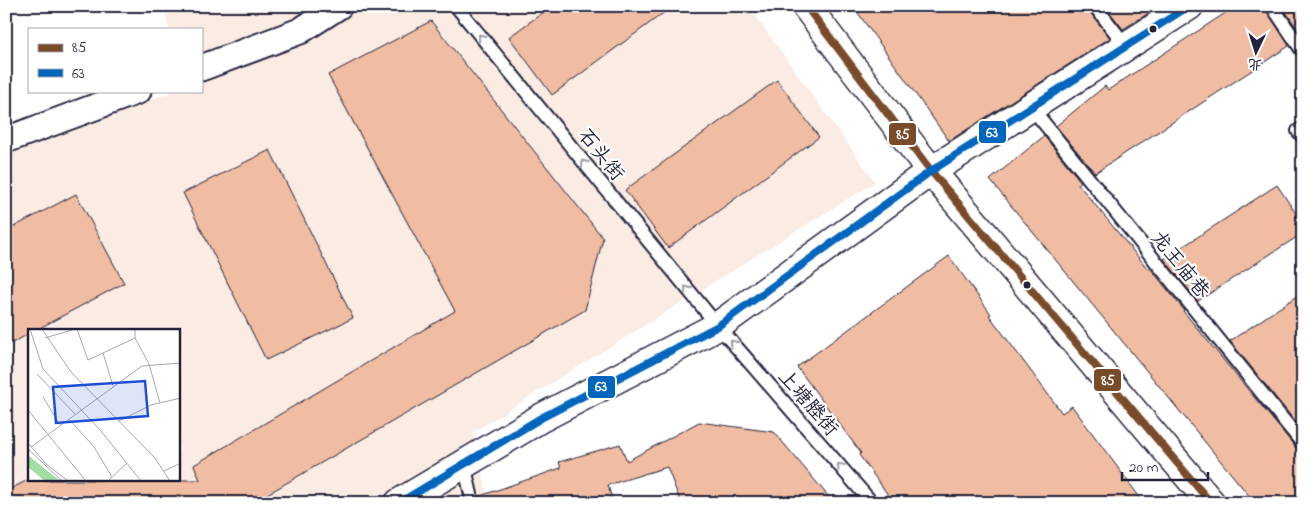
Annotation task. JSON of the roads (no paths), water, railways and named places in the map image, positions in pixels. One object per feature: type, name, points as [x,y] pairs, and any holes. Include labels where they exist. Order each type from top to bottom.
[{"type":"street","points":[[202,68],[300,31],[339,6]]},
{"type":"street","points":[[806,6],[930,170],[1210,503]]},
{"type":"street","points":[[399,503],[541,418],[718,326],[930,170],[1189,6]]},
{"type":"street","points":[[6,140],[135,92]]},
{"type":"lane","name":"石头街","points":[[456,6],[718,326]]},
{"type":"lane","points":[[1095,6],[1126,46]]},
{"type":"lane","points":[[1272,6],[1303,52]]},
{"type":"lane","name":"龙王庙巷","points":[[1031,107],[1303,444]]},
{"type":"lane","points":[[1303,128],[1298,131],[1303,137]]},
{"type":"lane","name":"上塘塍街","points":[[718,326],[872,503]]},
{"type":"lane","points":[[464,464],[473,503]]}]
